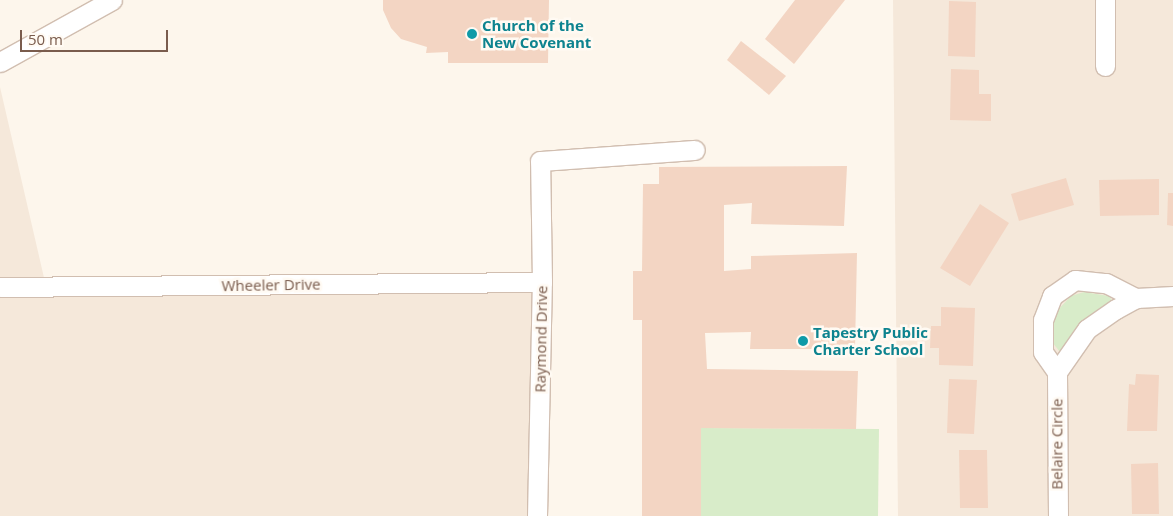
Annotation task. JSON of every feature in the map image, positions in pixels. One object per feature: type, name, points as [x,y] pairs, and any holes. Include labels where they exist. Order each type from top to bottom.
[{"type":"street","points":[[0,62],[112,0]]},
{"type":"street","points":[[1105,0],[1105,66]]},
{"type":"street","name":"Raymond Drive","points":[[537,516],[542,282],[540,161],[696,150]]},
{"type":"street","points":[[1136,298],[1087,329],[1057,372],[1043,352],[1043,320],[1052,296],[1075,280],[1106,284],[1136,298],[1173,296]]},
{"type":"street","name":"Wheeler Drive","points":[[0,287],[542,282]]},
{"type":"street","name":"Belaire Circle","points":[[1057,372],[1058,516]]},
{"type":"shaded area","points":[[893,0],[1173,0],[1173,516],[898,516]]},
{"type":"shaded area","points":[[0,87],[45,282],[545,280],[534,516],[0,516]]},
{"type":"green space","points":[[1084,292],[1109,296],[1113,302],[1060,352],[1052,342],[1055,313],[1071,296]]},
{"type":"green space","points":[[701,428],[879,429],[878,516],[701,516]]},
{"type":"building","name":"Church of the New Covenant","points":[[383,0],[549,0],[548,63],[448,63],[448,52],[426,53],[427,47],[401,39],[391,28],[383,10]]},
{"type":"building","points":[[795,0],[845,0],[794,64],[765,39]]},
{"type":"building","points":[[949,1],[976,2],[975,57],[948,56]]},
{"type":"building","points":[[741,41],[786,76],[769,95],[727,60]]},
{"type":"building","points":[[951,69],[979,70],[979,94],[991,94],[991,121],[950,120]]},
{"type":"building","name":"Tapestry Public Charter School","points":[[847,166],[844,226],[751,224],[752,203],[724,205],[724,271],[751,269],[751,256],[857,253],[855,349],[750,349],[751,332],[705,333],[707,369],[858,371],[856,429],[701,428],[701,516],[642,516],[642,320],[633,320],[633,271],[642,271],[643,184],[659,184],[659,167]]},
{"type":"building","points":[[1066,178],[1074,205],[1019,221],[1011,194]]},
{"type":"building","points":[[1159,179],[1159,215],[1100,216],[1099,180]]},
{"type":"building","points":[[1168,193],[1173,193],[1173,226],[1167,225]]},
{"type":"building","points":[[980,204],[1009,223],[970,286],[940,268]]},
{"type":"building","points":[[941,307],[975,308],[973,366],[939,365],[939,348],[930,348],[931,326],[941,326]]},
{"type":"building","points":[[1136,374],[1159,375],[1157,431],[1127,431],[1129,384],[1135,385]]},
{"type":"building","points":[[949,379],[977,380],[974,434],[947,433]]},
{"type":"building","points":[[959,450],[987,450],[988,508],[960,508]]},
{"type":"building","points":[[1158,463],[1159,514],[1132,514],[1131,464]]},
{"type":"place","name":"Church of the New Covenant","points":[[472,34]]},
{"type":"place","name":"Tapestry Public Charter School","points":[[803,341]]}]
